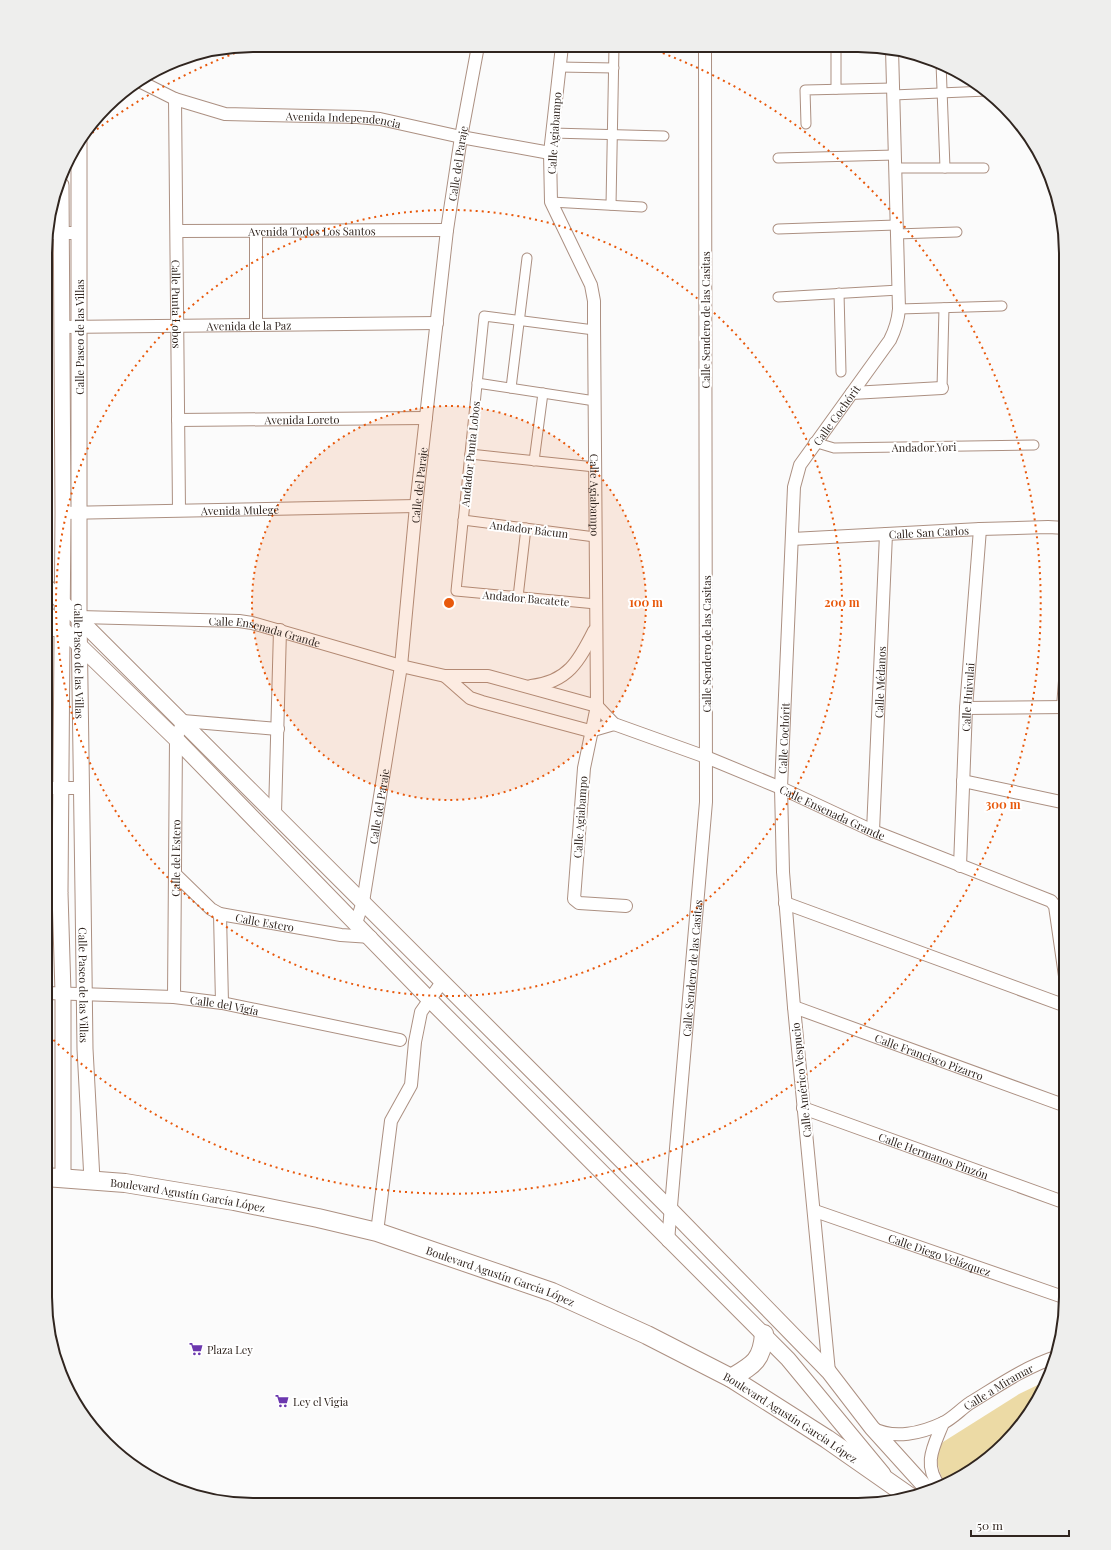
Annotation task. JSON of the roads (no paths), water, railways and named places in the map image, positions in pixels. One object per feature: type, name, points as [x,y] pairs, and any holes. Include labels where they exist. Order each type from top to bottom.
[{"type":"main road","name":"Boulevard Agustín García López","points":[[54,1177],[125,1183],[234,1201],[377,1232],[552,1292],[647,1335],[731,1378],[889,1481],[904,1492]]},
{"type":"main road","points":[[731,1378],[748,1368],[757,1360],[762,1353],[764,1334]]},
{"type":"street","name":"Calle del Paraje","points":[[356,923],[363,902],[401,666],[416,506],[447,230],[461,137],[477,52]]},
{"type":"street","name":"Calle Agiabampo","points":[[561,52],[550,153],[551,202],[591,285],[594,301],[597,706],[590,731],[584,768],[574,899],[579,903],[626,906]]},
{"type":"street","points":[[611,205],[614,52]]},
{"type":"street","name":"Calle Sendero de las Casitas","points":[[668,1241],[706,802],[705,52]]},
{"type":"street","points":[[836,52],[836,89]]},
{"type":"street","name":"Calle Cochórit","points":[[781,788],[796,474],[814,442],[852,393],[890,340],[896,329],[899,309],[899,290],[896,230],[892,55]]},
{"type":"street","points":[[559,67],[614,68]]},
{"type":"street","points":[[941,70],[945,168]]},
{"type":"street","name":"Avenida Independencia","points":[[145,84],[175,99],[224,114],[357,117],[380,119],[461,137],[550,153]]},
{"type":"street","points":[[806,124],[805,90],[836,89],[943,93],[977,91]]},
{"type":"street","name":"Calle Punta Lobos","points":[[175,99],[178,510]]},
{"type":"street","points":[[552,133],[664,136]]},
{"type":"street","name":"Calle Paseo de las Villas","points":[[78,155],[79,617],[84,993],[85,1049],[92,1180]]},
{"type":"street","points":[[778,158],[895,155]]},
{"type":"street","points":[[895,168],[984,168]]},
{"type":"street","points":[[551,202],[642,207]]},
{"type":"street","name":"Calle Paseo de las Villas","points":[[54,1177],[64,992],[53,893],[53,788],[62,630],[63,513],[61,327],[54,234],[58,203]]},
{"type":"street","points":[[778,229],[957,232]]},
{"type":"street","name":"Avenida Todos Los Santos","points":[[177,231],[447,230]]},
{"type":"street","points":[[256,231],[256,324]]},
{"type":"street","points":[[54,234],[79,233]]},
{"type":"street","points":[[511,388],[527,258]]},
{"type":"street","points":[[778,297],[899,290]]},
{"type":"street","points":[[839,293],[841,372]]},
{"type":"street","points":[[899,309],[1002,306]]},
{"type":"street","points":[[852,393],[942,388],[944,308]]},
{"type":"street","name":"Andador Punta Lobos","points":[[456,591],[484,316],[519,321]]},
{"type":"street","points":[[519,321],[594,330]]},
{"type":"street","name":"Avenida de la Paz","points":[[61,327],[437,322]]},
{"type":"street","points":[[477,383],[594,401]]},
{"type":"street","points":[[534,461],[543,393]]},
{"type":"street","name":"Avenida Loreto","points":[[178,420],[426,418]]},
{"type":"street","name":"Andador Yori","points":[[814,442],[834,448],[1034,445]]},
{"type":"street","points":[[470,454],[595,467]]},
{"type":"street","name":"Avenida Mulegé","points":[[63,513],[416,506]]},
{"type":"street","name":"Andador Bácum","points":[[463,520],[595,537]]},
{"type":"street","points":[[518,597],[526,528]]},
{"type":"street","name":"Calle San Carlos","points":[[792,539],[980,529],[1059,528]]},
{"type":"street","name":"Calle Huivulai","points":[[960,866],[966,708],[980,529]]},
{"type":"street","name":"Calle Médanos","points":[[873,830],[886,534]]},
{"type":"street","name":"Andador Bacatete","points":[[456,591],[596,604]]},
{"type":"street","points":[[52,592],[670,1209],[829,1372],[872,1428],[925,1486]]},
{"type":"street","name":"Calle Ensenada Grande","points":[[79,617],[239,621],[280,630],[401,666],[445,676],[488,676],[597,706],[614,724],[706,757],[781,788],[873,830],[1050,901],[1055,906],[1059,926]]},
{"type":"street","points":[[52,619],[176,739],[429,999],[668,1241],[764,1334],[816,1390],[889,1481]]},
{"type":"street","points":[[526,687],[555,680],[570,671],[580,659],[596,628]]},
{"type":"street","points":[[52,630],[62,630]]},
{"type":"street","points":[[275,813],[280,630]]},
{"type":"street","name":"Calle Ensenada Grande","points":[[445,676],[470,698],[590,731]]},
{"type":"street","points":[[966,708],[1059,707]]},
{"type":"street","points":[[183,721],[278,729]]},
{"type":"street","name":"Calle del Estero","points":[[174,997],[176,739],[183,721]]},
{"type":"street","points":[[590,731],[614,724]]},
{"type":"street","points":[[963,781],[1059,802]]},
{"type":"street","points":[[53,788],[82,788]]},
{"type":"street","name":"Calle Américo Vespucio","points":[[781,788],[785,902],[803,1108],[815,1211],[829,1372]]},
{"type":"street","name":"Calle Estero","points":[[175,874],[211,909],[220,914],[341,935],[370,938]]},
{"type":"street","points":[[785,902],[1059,1003]]},
{"type":"street","points":[[220,914],[222,1003]]},
{"type":"street","points":[[377,1232],[391,1122],[411,1085],[421,1012],[442,982]]},
{"type":"street","name":"Calle del Vigía","points":[[52,993],[174,997],[222,1003],[400,1040]]},
{"type":"street","name":"Calle Francisco Pizarro","points":[[794,1007],[1059,1103]]},
{"type":"street","name":"Calle Hermanos Pinzón","points":[[803,1108],[1059,1200]]},
{"type":"street","name":"Calle Diego Velázquez","points":[[815,1211],[1059,1296]]},
{"type":"street","name":"Calle a Miramar","points":[[872,1428],[887,1434],[906,1434],[943,1423],[969,1404],[1014,1376],[1048,1360]]},
{"type":"street","points":[[937,1482],[931,1472],[930,1458],[943,1423]]},
{"type":"place","name":"Plaza Ley","points":[[196,1349]]},
{"type":"place","name":"Ley el Vigia","points":[[282,1401]]}]
